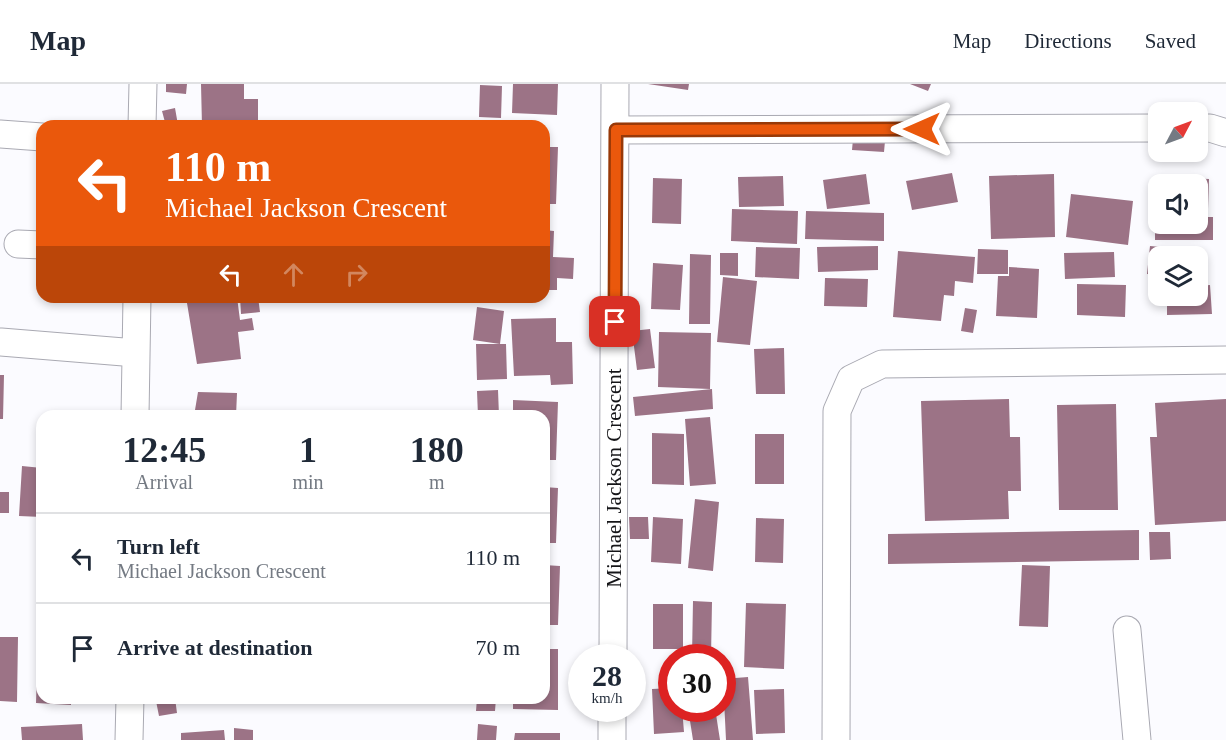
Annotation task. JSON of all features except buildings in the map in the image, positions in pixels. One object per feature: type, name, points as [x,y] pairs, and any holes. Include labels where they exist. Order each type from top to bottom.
[{"type":"street","points":[[142,120],[143,84]]},
{"type":"street","name":"Michael Jackson Crescent","points":[[613,644],[615,84]]},
{"type":"street","points":[[616,130],[1148,128]]},
{"type":"street","points":[[1208,128],[1226,133]]},
{"type":"street","points":[[0,134],[36,137]]},
{"type":"street","points":[[135,410],[137,303]]},
{"type":"street","points":[[1,342],[136,353]]},
{"type":"street","points":[[836,740],[837,411],[851,379],[882,364],[1226,360]]},
{"type":"street","points":[[1127,630],[1137,740]]},
{"type":"street","points":[[129,740],[130,704]]},
{"type":"street","points":[[612,722],[612,740]]},
{"type":"route","points":[[615,322],[616,130],[922,129]]}]
